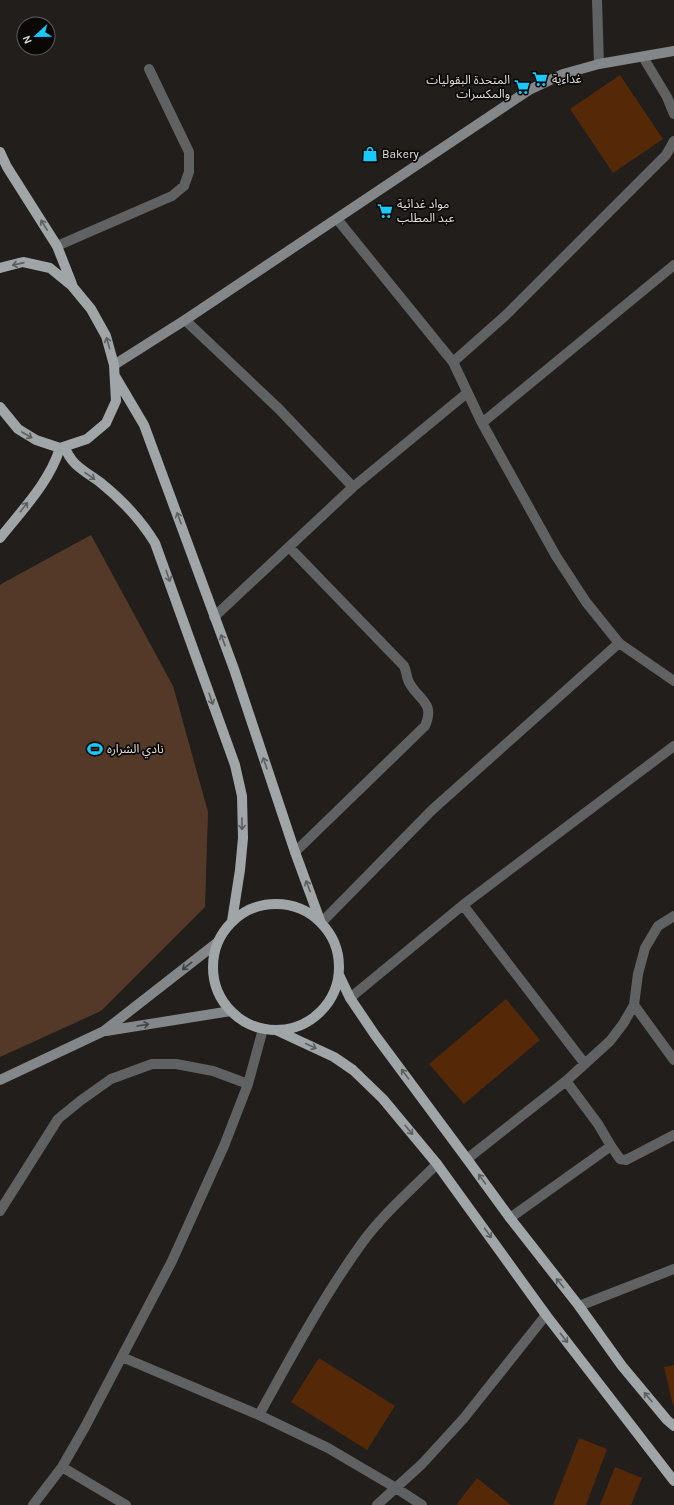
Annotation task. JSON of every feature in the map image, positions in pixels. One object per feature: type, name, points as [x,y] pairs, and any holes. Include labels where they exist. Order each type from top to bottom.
[{"type":"main road","points":[[0,152],[7,166],[57,246],[72,286]]},
{"type":"main road","points":[[0,268],[23,262],[50,268],[72,286],[91,309],[106,336],[114,365],[116,400],[106,423],[88,439],[62,448],[36,440],[18,429],[0,407]]},
{"type":"main road","points":[[115,376],[144,425],[234,670],[295,852],[321,923]]},
{"type":"main road","points":[[0,538],[50,473],[62,448]]},
{"type":"main road","points":[[62,448],[71,461],[101,483],[145,527],[155,543],[235,765],[242,796],[242,838],[240,870],[232,921]]},
{"type":"main road","points":[[277,903],[308,912],[321,923],[332,938],[338,956],[339,975],[334,993],[324,1008],[310,1020],[294,1028],[276,1030],[263,1029],[246,1022],[231,1011],[220,996],[214,979],[213,960],[218,942],[232,921],[245,912],[260,906],[277,903]]},
{"type":"main road","points":[[339,975],[350,998],[375,1035],[510,1218],[622,1366],[667,1420],[674,1426]]},
{"type":"main road","points":[[276,1030],[334,1057],[353,1070],[383,1099],[437,1164],[546,1315],[674,1480]]},
{"type":"street","points":[[597,0],[599,64]]},
{"type":"street","points":[[114,365],[185,320],[529,90],[563,74],[599,64],[674,51]]},
{"type":"street","points":[[643,57],[667,97],[674,114]]},
{"type":"street","points":[[57,246],[172,196],[184,186],[189,172],[189,152],[149,69]]},
{"type":"street","points":[[453,362],[506,315],[666,155],[674,141]]},
{"type":"street","points":[[337,219],[453,362],[482,423],[556,556],[586,602],[619,642],[674,681]]},
{"type":"street","points":[[482,423],[674,265]]},
{"type":"street","points":[[185,320],[280,409],[353,488]]},
{"type":"street","points":[[214,617],[353,488],[467,392]]},
{"type":"street","points":[[289,547],[404,666],[410,685],[429,711],[429,718],[425,726],[295,852]]},
{"type":"street","points":[[321,923],[432,810],[619,642]]},
{"type":"street","points":[[350,998],[463,905],[674,746]]},
{"type":"street","points":[[463,905],[585,1064]]},
{"type":"street","points":[[467,1159],[566,1081],[610,1041],[623,1024],[634,1005],[638,974],[644,948],[658,926],[674,916]]},
{"type":"street","points":[[0,1080],[104,1031],[218,942]]},
{"type":"street","points":[[634,1005],[674,1060]]},
{"type":"street","points":[[104,1031],[231,1011]]},
{"type":"street","points":[[33,1505],[62,1467],[85,1427],[172,1261],[224,1146],[248,1084],[263,1029]]},
{"type":"street","points":[[0,1211],[58,1119],[111,1079],[152,1064],[176,1064],[213,1071],[248,1084]]},
{"type":"street","points":[[566,1081],[598,1124],[620,1158],[626,1160],[674,1135]]},
{"type":"street","points":[[510,1218],[611,1146]]},
{"type":"street","points":[[259,1415],[304,1332],[362,1242],[388,1213],[437,1164]]},
{"type":"street","points":[[578,1306],[674,1269]]},
{"type":"street","points":[[377,1505],[422,1464],[464,1418],[546,1315]]},
{"type":"street","points":[[122,1357],[259,1415],[328,1448],[422,1505]]},
{"type":"street","points":[[62,1467],[126,1505]]},
{"type":"shaded area","name":"نادي الشراره","points":[[91,535],[173,686],[208,812],[205,907],[101,1011],[0,1057],[0,585]]},
{"type":"building","points":[[620,75],[663,139],[613,173],[570,109]]},
{"type":"building","points":[[506,999],[540,1040],[464,1104],[429,1064]]},
{"type":"building","points":[[319,1358],[395,1406],[367,1450],[291,1402]]},
{"type":"building","points":[[674,1365],[674,1405],[673,1405],[664,1367]]},
{"type":"building","points":[[579,1438],[607,1449],[586,1505],[553,1505]]},
{"type":"building","points":[[615,1467],[642,1478],[631,1505],[600,1505]]},
{"type":"building","points":[[477,1478],[511,1505],[458,1505],[457,1504]]},
{"type":"place","name":"غداءية","points":[[540,79]]},
{"type":"place","name":"المتحدة البقوليات والمكسرات","points":[[522,87]]},
{"type":"place","name":"Bakery","points":[[370,154]]},
{"type":"place","name":"مواد غدائية عبد المطلب","points":[[385,211]]},
{"type":"place","name":"نادي الشراره","points":[[95,749]]}]
